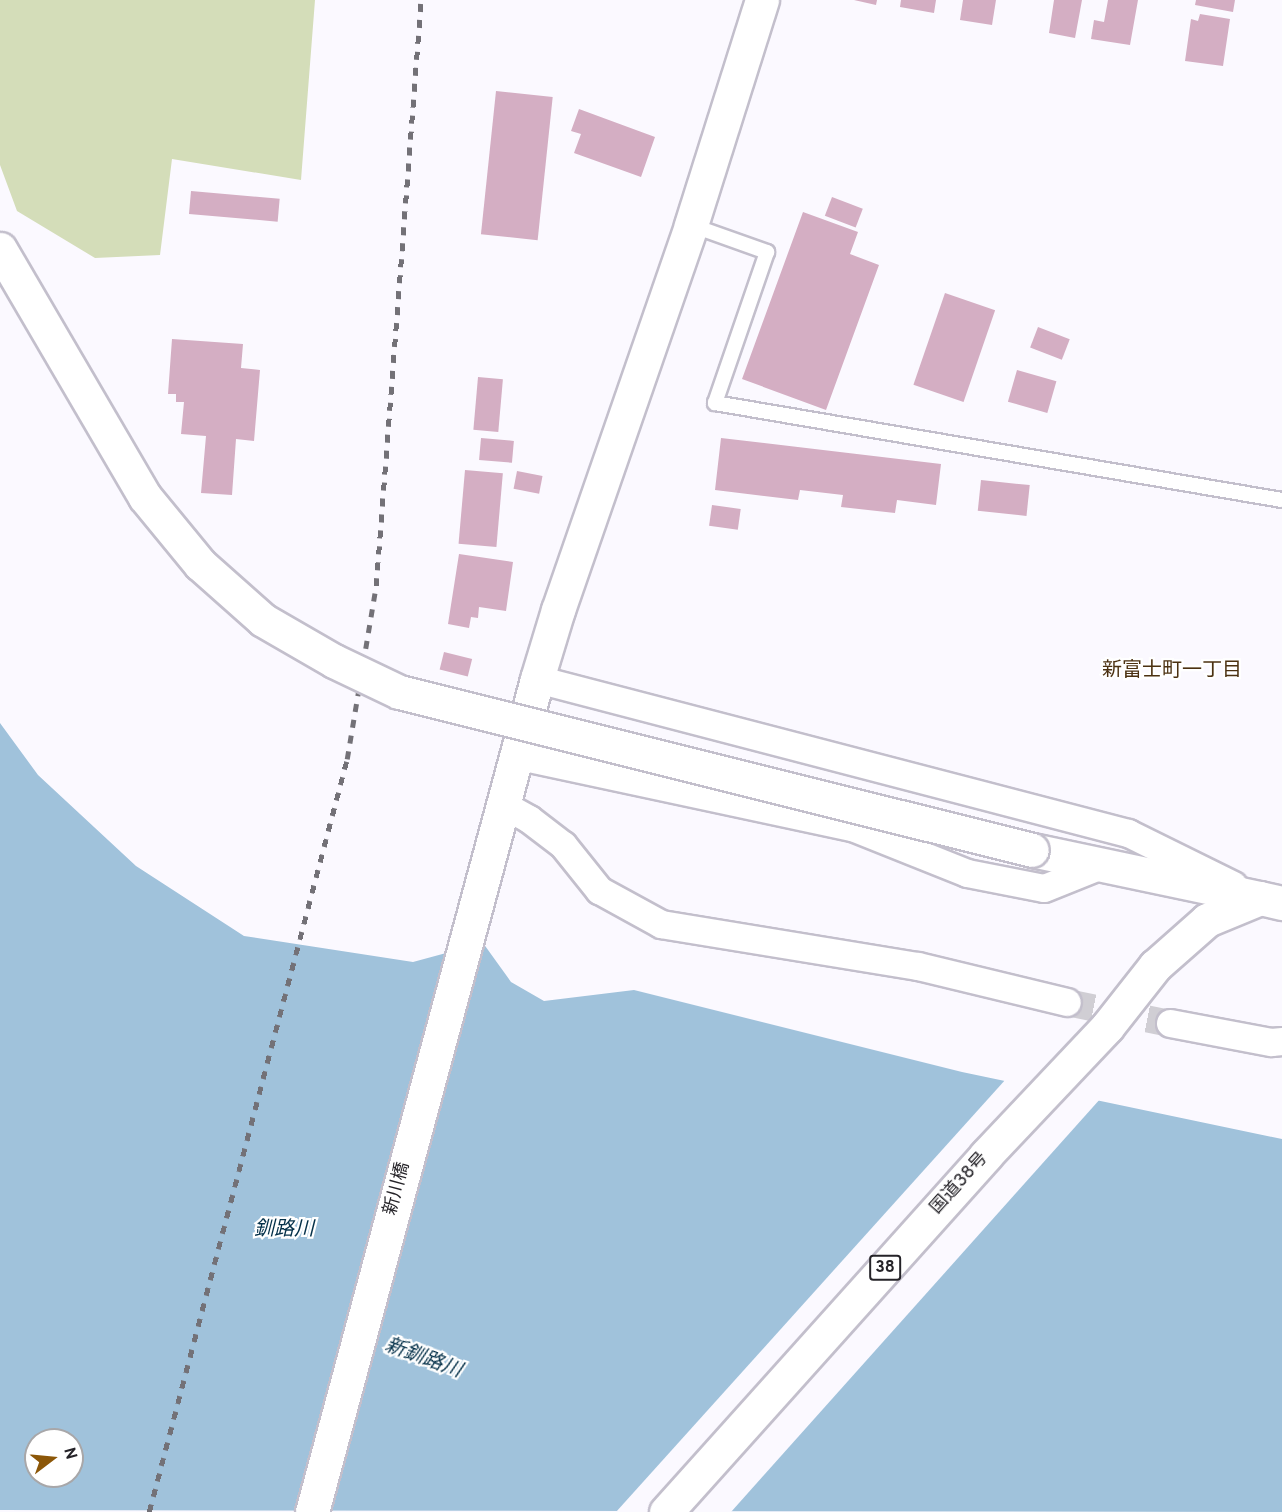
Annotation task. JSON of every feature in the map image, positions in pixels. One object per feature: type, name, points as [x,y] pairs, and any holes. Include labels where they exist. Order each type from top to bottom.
[{"type":"main road","name":"新川橋","points":[[312,1512],[484,867],[537,679],[558,610],[691,225],[762,0]]},
{"type":"main road","points":[[0,249],[145,497],[200,564],[273,626],[334,661],[399,692],[1032,850],[1271,901]]},
{"type":"main road","name":"国道38号","points":[[666,1512],[986,1155],[1107,1027],[1155,966],[1207,920],[1271,901]]},
{"type":"street","points":[[537,679],[1128,833],[1271,901]]},
{"type":"street","points":[[515,755],[852,827],[967,873],[1044,888],[1099,866]]},
{"type":"street","points":[[502,804],[529,819],[563,845],[599,890],[662,924],[918,966],[1066,1002]]},
{"type":"street","points":[[1170,1023],[1278,1044]]},
{"type":"lane","points":[[691,225],[767,252],[715,403],[1282,500]]},
{"type":"green space","points":[[0,0],[315,0],[301,180],[172,159],[160,255],[95,258],[17,211],[0,165]]},
{"type":"water","name":"釧路川","points":[[0,723],[38,775],[136,866],[244,936],[413,962],[483,943],[511,982],[544,1001],[634,990],[962,1072],[1282,1139],[1282,1512],[0,1510]]},
{"type":"pier","points":[[1006,1079],[1101,1098],[731,1512],[616,1512]]},
{"type":"building","points":[[854,0],[877,0],[876,5]]},
{"type":"building","points":[[901,0],[936,0],[934,13],[900,7]]},
{"type":"building","points":[[963,0],[996,0],[992,25],[960,20]]},
{"type":"building","points":[[1054,0],[1082,0],[1075,38],[1049,33]]},
{"type":"building","points":[[1108,0],[1138,0],[1130,45],[1091,39],[1094,20],[1104,22]]},
{"type":"building","points":[[1196,0],[1235,0],[1233,12],[1195,5]]},
{"type":"building","points":[[1200,14],[1230,19],[1223,66],[1185,61],[1191,19],[1198,21]]},
{"type":"building","points":[[496,91],[553,97],[538,240],[481,234]]},
{"type":"building","points":[[579,109],[655,137],[641,177],[574,153],[581,134],[571,131]]},
{"type":"building","points":[[191,191],[280,199],[278,222],[189,214]]},
{"type":"building","points":[[832,197],[863,209],[856,227],[825,216]]},
{"type":"building","points":[[803,212],[858,232],[850,254],[879,265],[826,410],[742,379]]},
{"type":"building","points":[[945,293],[995,310],[964,402],[913,385]]},
{"type":"building","points":[[1038,327],[1070,339],[1062,360],[1030,348]]},
{"type":"building","points":[[172,339],[243,344],[241,368],[260,370],[254,441],[236,439],[232,495],[201,493],[206,436],[181,434],[184,402],[176,402],[176,394],[168,394]]},
{"type":"building","points":[[1017,370],[1056,381],[1047,413],[1008,402]]},
{"type":"building","points":[[478,377],[503,379],[498,432],[473,430]]},
{"type":"building","points":[[481,438],[514,441],[512,463],[479,460]]},
{"type":"building","points":[[721,438],[941,464],[936,505],[897,500],[895,513],[841,507],[843,495],[800,490],[798,500],[715,490]]},
{"type":"building","points":[[465,470],[503,473],[496,547],[459,544]]},
{"type":"building","points":[[517,471],[543,476],[539,494],[514,489]]},
{"type":"building","points":[[981,480],[1030,485],[1026,516],[978,511]]},
{"type":"building","points":[[712,505],[741,509],[738,530],[709,526]]},
{"type":"building","points":[[459,554],[513,562],[506,611],[479,607],[478,618],[471,617],[469,628],[448,624]]},
{"type":"building","points":[[444,652],[472,659],[468,676],[440,669]]},
{"type":"tunnel","points":[[1067,1002],[1170,1023]]},
{"type":"railway","points":[[149,1512],[347,759],[376,586],[421,0]]},
{"type":"district","name":"新富士町一丁目","points":[[1172,671]]},
{"type":"water label","name":"新釧路川","points":[[423,1359]]}]
